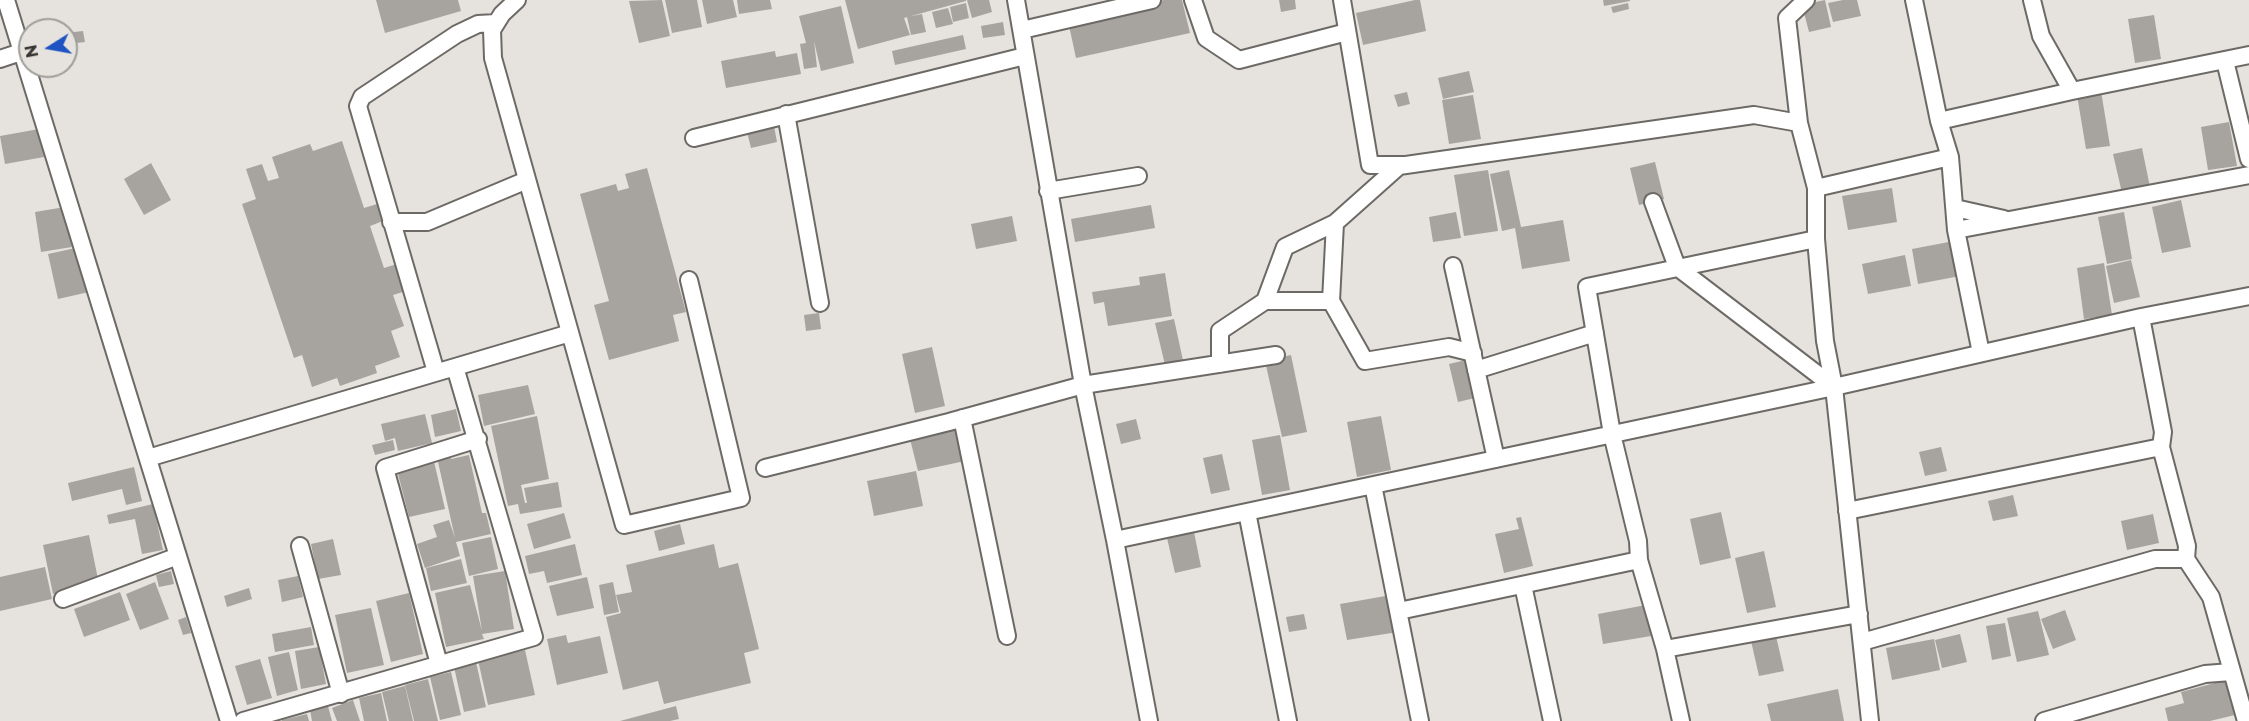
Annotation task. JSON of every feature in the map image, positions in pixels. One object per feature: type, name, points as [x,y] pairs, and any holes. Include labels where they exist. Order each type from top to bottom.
[{"type":"street","points":[[6,0],[18,42]]},
{"type":"street","points":[[517,0],[502,14],[492,30],[494,58],[624,525],[741,498],[689,280]]},
{"type":"street","points":[[1016,0],[1083,385],[1149,721]]},
{"type":"street","points":[[1022,30],[1152,0]]},
{"type":"street","points":[[1193,0],[1206,38],[1239,60],[1347,32]]},
{"type":"street","points":[[1341,0],[1370,165],[1404,165]]},
{"type":"street","points":[[1806,0],[1787,18],[1799,123],[1816,188],[1816,239],[1825,341],[1834,387],[1870,721]]},
{"type":"street","points":[[1914,0],[1939,121],[1950,157],[1956,231],[1981,353]]},
{"type":"street","points":[[2032,0],[2041,36],[2072,91]]},
{"type":"street","points":[[436,372],[357,106],[363,97],[457,34],[478,24],[496,23]]},
{"type":"street","points":[[0,59],[18,53]]},
{"type":"street","points":[[694,138],[1025,56]]},
{"type":"street","points":[[1939,121],[2072,91],[2249,56]]},
{"type":"street","points":[[2225,61],[2249,159]]},
{"type":"street","points":[[29,78],[229,721]]},
{"type":"street","points":[[786,114],[820,303]]},
{"type":"street","points":[[1265,301],[1285,248],[1335,223],[1399,166],[1754,115],[1799,123]]},
{"type":"street","points":[[1816,188],[1950,157]]},
{"type":"street","points":[[1956,231],[2249,175]]},
{"type":"street","points":[[1048,191],[1138,176]]},
{"type":"street","points":[[391,222],[427,222],[527,180]]},
{"type":"street","points":[[1653,201],[1677,267],[1834,387]]},
{"type":"street","points":[[1954,208],[2011,220]]},
{"type":"street","points":[[1335,223],[1331,301],[1365,362],[1449,347],[1473,353]]},
{"type":"street","points":[[1681,721],[1665,649],[1639,560],[1638,540],[1612,434],[1587,287],[1816,239]]},
{"type":"street","points":[[1453,266],[1496,459]]},
{"type":"street","points":[[1115,540],[1834,387],[2140,317],[2249,296]]},
{"type":"street","points":[[1220,364],[1220,331],[1265,301],[1331,301]]},
{"type":"street","points":[[2140,317],[2163,432],[2161,447],[2187,546],[2186,559],[2211,597],[2246,721]]},
{"type":"street","points":[[148,458],[570,333]]},
{"type":"street","points":[[1476,370],[1595,333]]},
{"type":"street","points":[[765,468],[1083,385],[1276,355]]},
{"type":"street","points":[[243,721],[534,637],[478,439],[455,367]]},
{"type":"street","points":[[962,418],[1007,636]]},
{"type":"street","points":[[439,664],[385,468],[478,439]]},
{"type":"street","points":[[1847,512],[2161,447]]},
{"type":"street","points":[[1373,485],[1420,721]]},
{"type":"street","points":[[1247,512],[1288,721]]},
{"type":"street","points":[[300,546],[341,694]]},
{"type":"street","points":[[63,599],[178,556]]},
{"type":"street","points":[[1862,642],[2155,559],[2186,559]]},
{"type":"street","points":[[1399,611],[1639,560]]},
{"type":"street","points":[[1523,585],[1552,721]]},
{"type":"street","points":[[1665,649],[1859,614]]},
{"type":"street","points":[[2043,721],[2205,674],[2231,672]]},
{"type":"building","points":[[376,0],[458,0],[461,11],[385,33]]},
{"type":"building","points":[[662,0],[670,36],[639,43],[629,1]]},
{"type":"building","points":[[665,0],[697,0],[702,27],[672,33]]},
{"type":"building","points":[[702,0],[733,0],[737,17],[707,24]]},
{"type":"building","points":[[737,0],[770,0],[772,9],[739,14]]},
{"type":"building","points":[[845,0],[966,1],[904,18],[910,35],[858,49]]},
{"type":"building","points":[[967,0],[989,0],[992,12],[972,18]]},
{"type":"building","points":[[1164,0],[1182,0],[1190,33],[1076,58],[1068,21]]},
{"type":"building","points":[[1279,0],[1295,0],[1296,9],[1281,12]]},
{"type":"building","points":[[1420,0],[1426,31],[1363,45],[1356,13]]},
{"type":"building","points":[[1603,0],[1630,0],[1630,1],[1604,6]]},
{"type":"building","points":[[1825,0],[1831,27],[1809,32],[1802,5]]},
{"type":"building","points":[[1857,0],[1861,16],[1833,22],[1828,3]]},
{"type":"building","points":[[966,3],[969,18],[953,22],[950,7]]},
{"type":"building","points":[[1628,3],[1629,9],[1613,13],[1611,7]]},
{"type":"building","points":[[841,6],[854,63],[821,71],[814,41],[817,67],[804,69],[800,44],[806,43],[799,16]]},
{"type":"building","points":[[948,8],[953,24],[936,28],[932,12]]},
{"type":"building","points":[[922,14],[926,32],[911,35],[907,17]]},
{"type":"building","points":[[2154,15],[2161,59],[2135,63],[2128,19]]},
{"type":"building","points":[[1003,22],[1005,35],[983,38],[981,26]]},
{"type":"building","points":[[83,31],[85,42],[78,43],[78,32]]},
{"type":"building","points":[[963,35],[966,49],[895,65],[892,51]]},
{"type":"building","points":[[775,51],[776,57],[797,53],[801,74],[726,88],[721,61]]},
{"type":"building","points":[[1469,71],[1474,92],[1443,99],[1438,78]]},
{"type":"building","points":[[2101,91],[2110,146],[2086,149],[2077,95]]},
{"type":"building","points":[[1407,92],[1410,104],[1398,107],[1394,95]]},
{"type":"building","points":[[1473,95],[1481,139],[1449,144],[1442,100]]},
{"type":"building","points":[[2229,122],[2237,166],[2208,170],[2201,127]]},
{"type":"building","points":[[774,126],[777,142],[751,148],[747,132]]},
{"type":"building","points":[[39,129],[44,157],[5,164],[0,136]]},
{"type":"building","points":[[342,141],[364,208],[377,204],[383,221],[370,226],[384,268],[397,264],[406,291],[393,295],[404,326],[391,331],[400,357],[375,366],[377,373],[340,386],[337,378],[312,387],[302,355],[294,358],[242,204],[256,199],[246,169],[262,164],[268,181],[279,178],[272,157],[310,144],[313,151]]},
{"type":"building","points":[[2142,148],[2150,187],[2122,193],[2113,154]]},
{"type":"building","points":[[1655,162],[1664,199],[1639,205],[1630,168]]},
{"type":"building","points":[[151,163],[171,200],[144,215],[124,179]]},
{"type":"building","points":[[647,168],[686,312],[673,315],[679,341],[609,360],[594,305],[609,301],[580,194],[616,184],[618,191],[629,188],[625,174]]},
{"type":"building","points":[[1488,170],[1498,231],[1464,236],[1454,175]]},
{"type":"building","points":[[1509,170],[1521,227],[1563,220],[1570,261],[1522,269],[1515,228],[1502,231],[1490,174]]},
{"type":"building","points":[[1892,188],[1897,222],[1848,230],[1842,196]]},
{"type":"building","points":[[2181,200],[2191,247],[2162,253],[2152,207]]},
{"type":"building","points":[[1151,205],[1155,228],[1075,242],[1071,219]]},
{"type":"building","points":[[65,207],[72,247],[41,252],[35,212]]},
{"type":"building","points":[[1456,212],[1461,238],[1433,242],[1429,217]]},
{"type":"building","points":[[2124,212],[2132,259],[2107,264],[2098,217]]},
{"type":"building","points":[[1012,216],[1017,241],[976,249],[971,224]]},
{"type":"building","points":[[1954,241],[1960,276],[1918,284],[1912,249]]},
{"type":"building","points":[[80,247],[89,292],[58,299],[48,254]]},
{"type":"building","points":[[1905,255],[1911,286],[1868,294],[1862,264]]},
{"type":"building","points":[[2131,260],[2140,297],[2114,303],[2106,266]]},
{"type":"building","points":[[2104,263],[2112,315],[2084,319],[2077,268]]},
{"type":"building","points":[[1165,273],[1172,316],[1108,326],[1104,302],[1094,304],[1092,292],[1140,285],[1139,277]]},
{"type":"building","points":[[819,313],[821,329],[806,331],[804,315]]},
{"type":"building","points":[[1174,319],[1184,365],[1166,369],[1155,323]]},
{"type":"building","points":[[932,347],[945,406],[915,413],[902,354]]},
{"type":"building","points":[[1291,355],[1307,432],[1282,437],[1265,361]]},
{"type":"building","points":[[1470,359],[1479,397],[1458,402],[1449,364]]},
{"type":"building","points":[[528,385],[535,414],[484,426],[478,395]]},
{"type":"building","points":[[456,409],[461,431],[435,437],[431,415]]},
{"type":"building","points":[[425,414],[432,443],[398,451],[395,438],[385,441],[381,424]]},
{"type":"building","points":[[537,416],[549,479],[521,485],[525,503],[527,503],[524,488],[558,482],[562,507],[520,514],[518,504],[508,506],[491,426]]},
{"type":"building","points":[[1381,416],[1391,470],[1357,477],[1347,422]]},
{"type":"building","points":[[1136,419],[1141,439],[1121,444],[1116,424]]},
{"type":"building","points":[[958,428],[965,461],[918,471],[910,439]]},
{"type":"building","points":[[1280,435],[1290,490],[1262,495],[1252,440]]},
{"type":"building","points":[[393,440],[395,450],[375,455],[372,445]]},
{"type":"building","points":[[1941,447],[1947,471],[1925,476],[1919,452]]},
{"type":"building","points":[[449,450],[451,459],[469,455],[482,513],[486,513],[491,534],[456,542],[460,556],[425,568],[417,544],[437,537],[433,525],[449,520],[455,538],[436,453]]},
{"type":"building","points":[[1222,454],[1230,490],[1211,494],[1203,458]]},
{"type":"building","points":[[433,457],[445,509],[409,517],[396,466]]},
{"type":"building","points":[[134,467],[142,501],[126,505],[122,489],[72,501],[68,483]]},
{"type":"building","points":[[916,471],[923,506],[874,516],[867,481]]},
{"type":"building","points":[[2013,495],[2018,516],[1993,521],[1988,501]]},
{"type":"building","points":[[153,504],[163,550],[142,554],[135,519],[109,524],[107,515]]},
{"type":"building","points":[[1721,512],[1731,558],[1700,565],[1690,519]]},
{"type":"building","points":[[564,513],[571,538],[534,549],[527,524]]},
{"type":"building","points":[[2153,514],[2159,543],[2127,550],[2121,521]]},
{"type":"building","points":[[1521,517],[1533,566],[1504,573],[1495,534],[1519,529],[1516,518]]},
{"type":"building","points":[[680,524],[685,544],[659,551],[654,531]]},
{"type":"building","points":[[1194,532],[1201,567],[1175,573],[1167,538]]},
{"type":"building","points":[[89,535],[99,584],[53,594],[43,545]]},
{"type":"building","points":[[491,537],[498,569],[469,576],[462,543]]},
{"type":"building","points":[[333,539],[341,575],[318,579],[311,544]]},
{"type":"building","points":[[575,544],[582,575],[547,583],[544,571],[529,574],[525,556]]},
{"type":"building","points":[[714,544],[719,568],[738,563],[759,649],[744,653],[751,683],[664,704],[658,681],[623,690],[606,617],[621,613],[616,595],[632,592],[626,565]]},
{"type":"building","points":[[1764,551],[1776,607],[1747,613],[1735,558]]},
{"type":"building","points":[[461,559],[467,583],[431,591],[426,568]]},
{"type":"building","points":[[45,567],[52,599],[0,611],[0,577]]},
{"type":"building","points":[[171,571],[174,584],[159,587],[156,575]]},
{"type":"building","points":[[505,571],[514,629],[482,634],[484,639],[446,647],[435,593],[470,585],[482,631],[473,576]]},
{"type":"building","points":[[298,576],[303,597],[282,602],[278,580]]},
{"type":"building","points":[[587,577],[594,608],[557,616],[549,586]]},
{"type":"building","points":[[155,582],[169,619],[140,630],[126,594]]},
{"type":"building","points":[[613,582],[619,612],[604,615],[599,585]]},
{"type":"building","points":[[249,588],[252,599],[227,607],[224,596]]},
{"type":"building","points":[[120,592],[130,620],[84,637],[74,609]]},
{"type":"building","points":[[409,593],[423,654],[391,662],[376,601]]},
{"type":"building","points":[[1391,595],[1398,632],[1347,640],[1340,604]]},
{"type":"building","points":[[1646,605],[1651,636],[1603,644],[1598,614]]},
{"type":"building","points":[[371,608],[384,665],[347,673],[335,615]]},
{"type":"building","points":[[2065,610],[2076,640],[2053,649],[2041,619]]},
{"type":"building","points":[[2038,611],[2049,655],[2017,662],[2007,618]]},
{"type":"building","points":[[1304,614],[1307,629],[1289,632],[1286,617]]},
{"type":"building","points":[[186,617],[191,633],[183,635],[178,620]]},
{"type":"building","points":[[2005,623],[2011,656],[1992,660],[1986,626]]},
{"type":"building","points":[[311,627],[314,645],[275,652],[272,634]]},
{"type":"building","points":[[1960,634],[1967,662],[1942,668],[1935,640]]},
{"type":"building","points":[[566,635],[568,643],[600,636],[608,673],[557,685],[547,639]]},
{"type":"building","points":[[1776,636],[1784,671],[1759,676],[1751,641]]},
{"type":"building","points":[[1934,639],[1940,670],[1892,680],[1886,648]]},
{"type":"building","points":[[319,647],[326,684],[301,689],[295,651]]},
{"type":"building","points":[[525,650],[535,695],[488,705],[478,660]]},
{"type":"building","points":[[289,652],[298,690],[277,696],[268,657]]},
{"type":"building","points":[[260,659],[272,698],[247,705],[235,666]]},
{"type":"building","points":[[476,662],[486,707],[464,712],[454,667]]},
{"type":"building","points":[[451,672],[461,715],[440,720],[430,677]]},
{"type":"building","points":[[428,679],[438,721],[414,721],[405,685]]},
{"type":"building","points":[[2226,680],[2235,715],[2210,721],[2168,721],[2165,708],[2184,703],[2181,692]]},
{"type":"building","points":[[405,686],[413,721],[389,721],[382,692]]},
{"type":"building","points":[[1838,689],[1844,721],[1771,721],[1767,704]]},
{"type":"building","points":[[381,693],[387,721],[364,721],[359,698]]},
{"type":"building","points":[[353,700],[360,721],[337,721],[332,708]]},
{"type":"building","points":[[328,706],[332,721],[312,721],[310,710]]},
{"type":"building","points":[[676,706],[679,719],[620,721]]},
{"type":"building","points":[[307,714],[309,721],[282,721],[282,720]]}]
